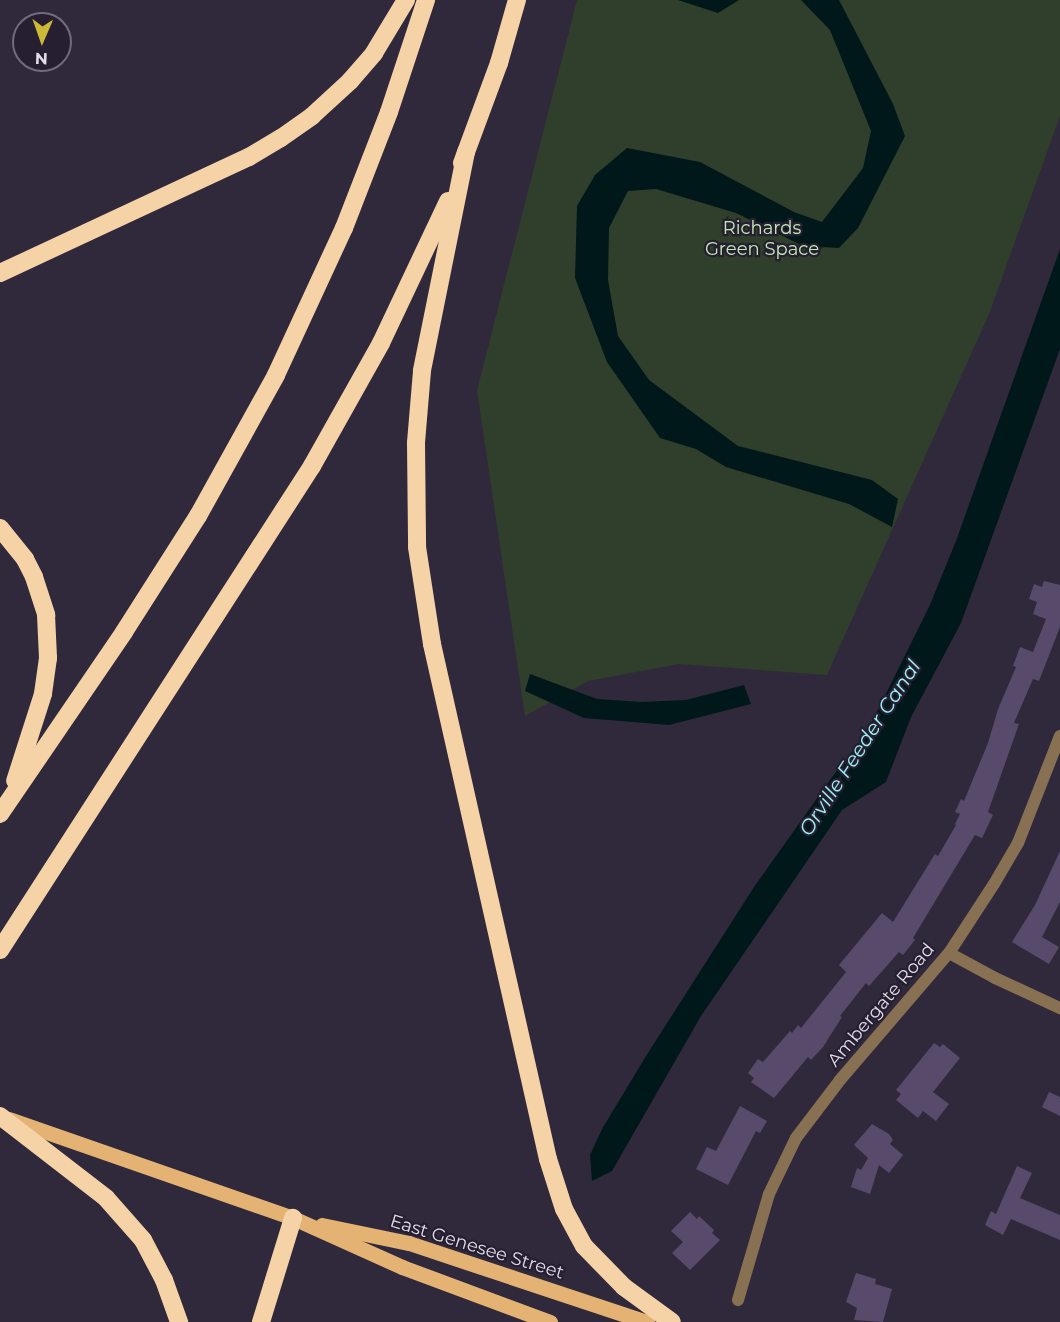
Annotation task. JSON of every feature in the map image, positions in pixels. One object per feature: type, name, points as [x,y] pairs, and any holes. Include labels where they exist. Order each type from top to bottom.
[{"type":"highway","points":[[0,273],[249,157],[280,138],[312,116],[350,81],[374,53],[406,0]]},
{"type":"highway","points":[[4,808],[198,516],[276,375],[344,228],[389,112],[426,0]]},
{"type":"highway","points":[[0,950],[312,466],[381,343],[441,219],[499,63],[517,0]]},
{"type":"highway","points":[[466,152],[423,371],[416,443],[417,546],[432,644],[548,1158],[564,1209],[584,1246],[616,1279],[672,1322]]},
{"type":"highway","points":[[0,528],[25,560],[34,578],[46,615],[48,658],[43,694],[4,808]]},
{"type":"highway","points":[[0,1116],[106,1198],[142,1240],[164,1280],[179,1322]]},
{"type":"highway","points":[[261,1322],[293,1218]]},
{"type":"main road","name":"East Genesee Street","points":[[0,1116],[293,1218],[402,1267],[550,1322]]},
{"type":"main road","name":"East Genesee Street","points":[[293,1218],[409,1243],[647,1322]]},
{"type":"street","name":"Ambergate Road","points":[[738,1300],[769,1194],[796,1138],[840,1080],[949,953],[1018,843],[1060,736]]},
{"type":"street","points":[[949,953],[995,978],[1060,1008]]},
{"type":"green space","name":"Richards Green Space","points":[[577,0],[1060,0],[1060,116],[989,314],[827,675],[679,664],[588,681],[525,716],[477,390]]},
{"type":"water","points":[[678,0],[739,0],[718,13]]},
{"type":"water","points":[[801,0],[839,0],[893,104],[905,136],[858,228],[839,248],[803,246],[736,213],[656,189],[628,191],[609,228],[608,280],[618,336],[649,380],[738,446],[872,480],[898,499],[892,527],[849,504],[726,467],[696,449],[660,438],[607,362],[575,278],[577,206],[595,175],[627,148],[700,162],[794,212],[822,222],[863,168],[871,131],[830,30]]},
{"type":"water","name":"Orville Feeder Canal","points":[[1060,249],[1060,349],[961,623],[911,717],[886,782],[842,810],[701,1016],[612,1171],[592,1181],[590,1155],[602,1129],[646,1056],[754,887],[840,766],[864,738],[929,607],[956,541]]},
{"type":"water","points":[[530,674],[597,699],[642,702],[686,700],[744,685],[751,704],[669,725],[584,718],[525,691]]},
{"type":"building","points":[[1044,581],[1060,585],[1060,627],[1039,681],[1033,679],[1014,723],[1019,724],[988,812],[993,815],[982,838],[975,835],[913,938],[915,940],[903,955],[899,952],[869,986],[866,983],[840,1016],[842,1017],[823,1047],[811,1060],[808,1057],[774,1098],[751,1082],[754,1078],[748,1073],[758,1059],[763,1062],[790,1031],[792,1033],[798,1025],[801,1028],[846,972],[839,965],[882,913],[893,922],[935,854],[938,856],[956,825],[960,814],[955,812],[961,799],[964,801],[988,743],[998,709],[1016,667],[1013,666],[1020,647],[1033,652],[1046,619],[1033,614],[1037,602],[1029,599],[1034,584],[1042,587]]},
{"type":"building","points":[[1060,851],[1060,902],[1042,937],[1059,947],[1049,964],[1012,942],[1035,905]]},
{"type":"building","points":[[934,1043],[940,1047],[943,1044],[960,1058],[933,1092],[949,1104],[936,1121],[923,1111],[918,1118],[896,1100],[901,1094],[896,1090]]},
{"type":"building","points":[[1049,1092],[1060,1097],[1060,1116],[1042,1107]]},
{"type":"building","points":[[740,1106],[767,1121],[760,1133],[756,1131],[728,1185],[696,1169],[707,1147],[716,1151]]},
{"type":"building","points":[[872,1124],[889,1134],[893,1140],[890,1144],[903,1155],[889,1173],[879,1165],[870,1194],[851,1187],[857,1168],[861,1170],[868,1158],[854,1145]]},
{"type":"building","points":[[1017,1166],[1032,1173],[1020,1198],[1060,1215],[1060,1240],[1011,1219],[1003,1235],[985,1225],[991,1211],[996,1214]]},
{"type":"building","points":[[690,1212],[697,1219],[699,1216],[714,1230],[712,1233],[720,1240],[690,1270],[672,1253],[683,1242],[671,1231]]},
{"type":"building","points":[[856,1273],[876,1279],[875,1284],[892,1289],[883,1322],[854,1320],[857,1308],[846,1302]]}]
